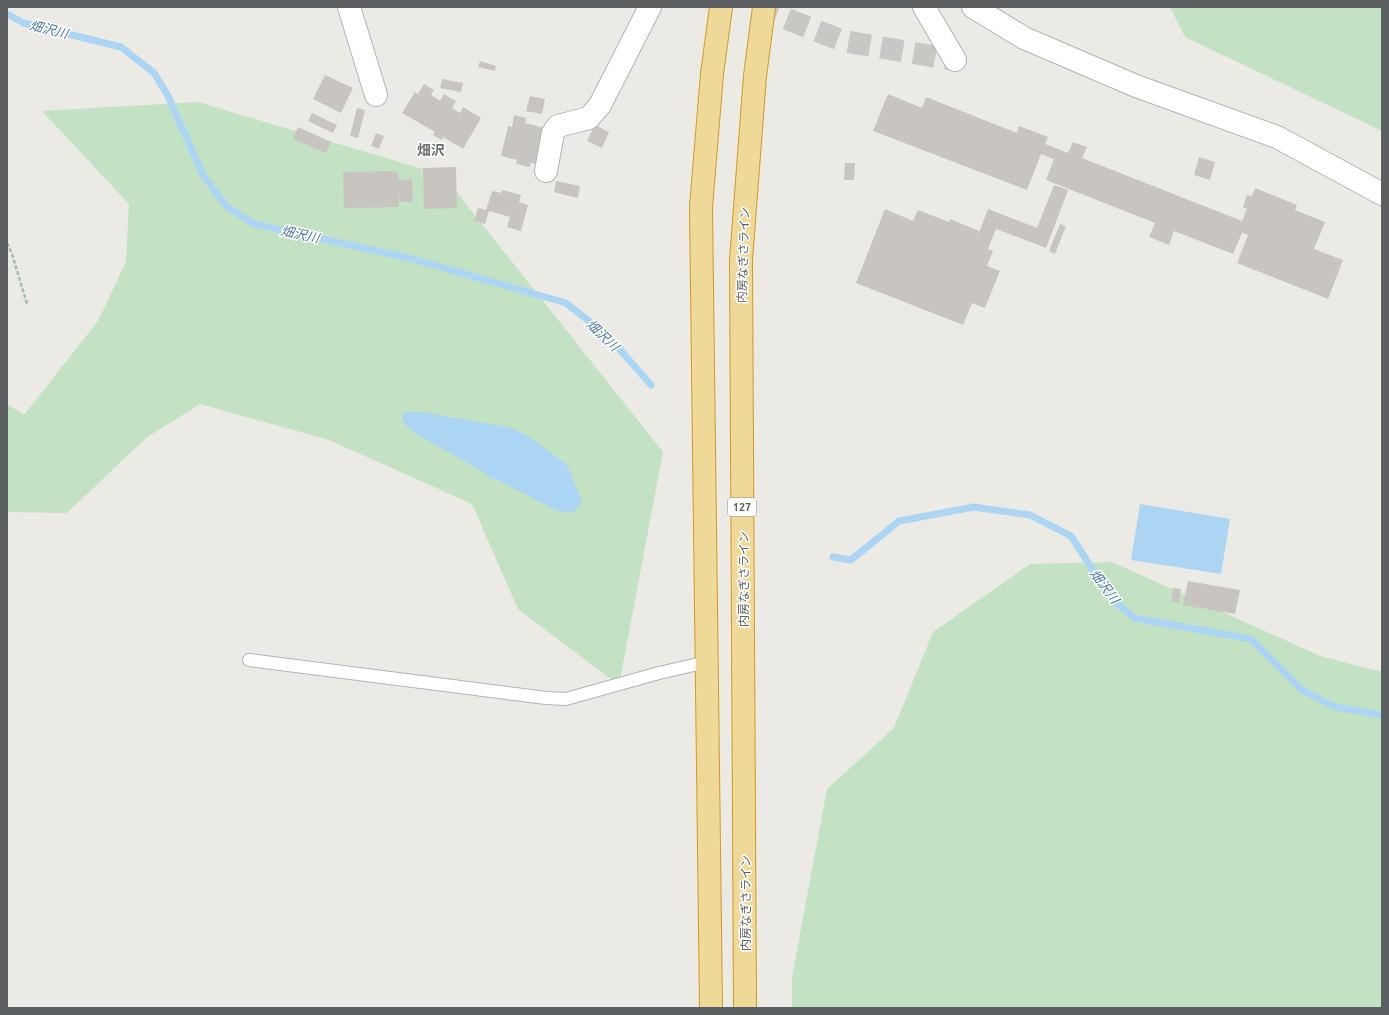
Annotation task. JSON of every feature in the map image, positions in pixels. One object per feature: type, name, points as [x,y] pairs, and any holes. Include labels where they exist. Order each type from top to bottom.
[{"type":"highway","points":[[711,1008],[701,207],[712,74],[721,7]]},
{"type":"highway","name":"内房なぎさライン","points":[[746,1008],[741,260],[755,76],[764,7]]},
{"type":"street","points":[[349,7],[376,95]]},
{"type":"street","points":[[546,171],[553,133],[558,126],[589,118],[600,105],[650,7]]},
{"type":"street","points":[[924,7],[955,60]]},
{"type":"street","points":[[973,7],[1024,38],[1136,86],[1277,137],[1382,194]]},
{"type":"lane","points":[[249,660],[546,698],[566,698],[659,673],[707,662]]},
{"type":"path","points":[[7,243],[12,254],[27,304]]},
{"type":"green space","points":[[1170,7],[1382,7],[1382,131],[1185,37]]},
{"type":"green space","points":[[198,102],[443,175],[663,452],[619,685],[518,609],[472,504],[329,440],[200,404],[146,438],[67,513],[7,512],[7,404],[24,415],[98,321],[126,262],[129,204],[42,111]]},
{"type":"green space","points":[[1112,562],[1320,656],[1382,672],[1382,1008],[792,1008],[792,977],[827,789],[894,728],[933,632],[1030,564]]},
{"type":"water","points":[[405,412],[421,412],[508,427],[528,436],[564,462],[569,469],[582,501],[575,511],[557,511],[498,480],[489,478],[483,472],[407,427],[402,418]]},
{"type":"water","points":[[1140,504],[1230,519],[1221,574],[1131,560]]},
{"type":"building","points":[[480,61],[496,66],[495,71],[478,67]]},
{"type":"building","points":[[325,75],[353,88],[341,113],[313,99]]},
{"type":"building","points":[[442,79],[463,83],[461,92],[440,88]]},
{"type":"building","points":[[424,84],[434,90],[431,95],[440,101],[444,94],[456,101],[452,108],[460,113],[463,107],[481,118],[463,149],[443,137],[442,140],[433,135],[435,132],[402,113],[415,92],[418,94]]},
{"type":"building","points":[[888,94],[922,108],[926,97],[1017,133],[1019,126],[1048,137],[1045,144],[1068,153],[1073,142],[1087,147],[1082,158],[1242,221],[1247,209],[1243,207],[1247,195],[1252,196],[1255,188],[1297,205],[1295,210],[1325,222],[1314,249],[1343,260],[1328,299],[1237,263],[1248,235],[1242,233],[1233,254],[1174,231],[1169,245],[1149,237],[1155,223],[1046,180],[1054,159],[1041,154],[1027,190],[873,131]]},
{"type":"building","points":[[530,96],[545,99],[542,114],[526,111]]},
{"type":"building","points":[[357,108],[365,110],[358,138],[350,136]]},
{"type":"building","points":[[312,113],[337,125],[333,133],[308,121]]},
{"type":"building","points":[[514,115],[526,118],[525,123],[549,129],[544,166],[531,163],[530,167],[516,164],[517,160],[501,156],[508,126],[512,127]]},
{"type":"building","points":[[595,125],[609,132],[602,148],[587,141]]},
{"type":"building","points":[[298,127],[331,142],[326,153],[293,139]]},
{"type":"building","points":[[376,133],[384,136],[379,149],[371,146]]},
{"type":"building","points":[[1199,157],[1215,162],[1210,180],[1194,175]]},
{"type":"building","points":[[845,163],[855,163],[854,180],[844,180]]},
{"type":"building","points":[[456,167],[457,208],[424,209],[423,168]]},
{"type":"building","points":[[398,171],[399,180],[412,179],[413,202],[400,202],[399,192],[399,207],[344,208],[343,172]]},
{"type":"building","points":[[556,181],[580,186],[578,198],[554,192]]},
{"type":"building","points":[[1054,185],[1068,190],[1046,248],[996,229],[988,249],[993,251],[987,266],[1000,271],[985,308],[972,303],[963,325],[856,283],[885,209],[913,221],[918,210],[949,222],[950,219],[979,231],[976,240],[988,209],[1037,228]]},
{"type":"building","points":[[502,190],[521,195],[519,202],[528,205],[521,231],[507,227],[510,217],[489,211],[485,224],[474,221],[478,208],[486,210],[492,191],[501,193]]},
{"type":"building","points":[[1060,224],[1066,226],[1055,254],[1049,251]]},
{"type":"building","points":[[1188,581],[1240,590],[1235,614],[1183,605]]},
{"type":"building","points":[[1173,588],[1181,589],[1179,603],[1171,602]]},
{"type":"waterway","name":"畑沢川","points":[[7,14],[24,23],[121,47],[154,73],[168,96],[203,175],[226,206],[254,224],[409,258],[566,303],[608,336],[651,385]]},
{"type":"waterway","name":"畑沢川","points":[[833,557],[851,560],[899,521],[974,507],[1030,515],[1071,536],[1111,598],[1134,618],[1251,639],[1302,690],[1335,707],[1382,715]]},
{"type":"tunnel","points":[[756,7],[843,41],[955,60]]},
{"type":"district","name":"畑沢","points":[[431,150]]}]
